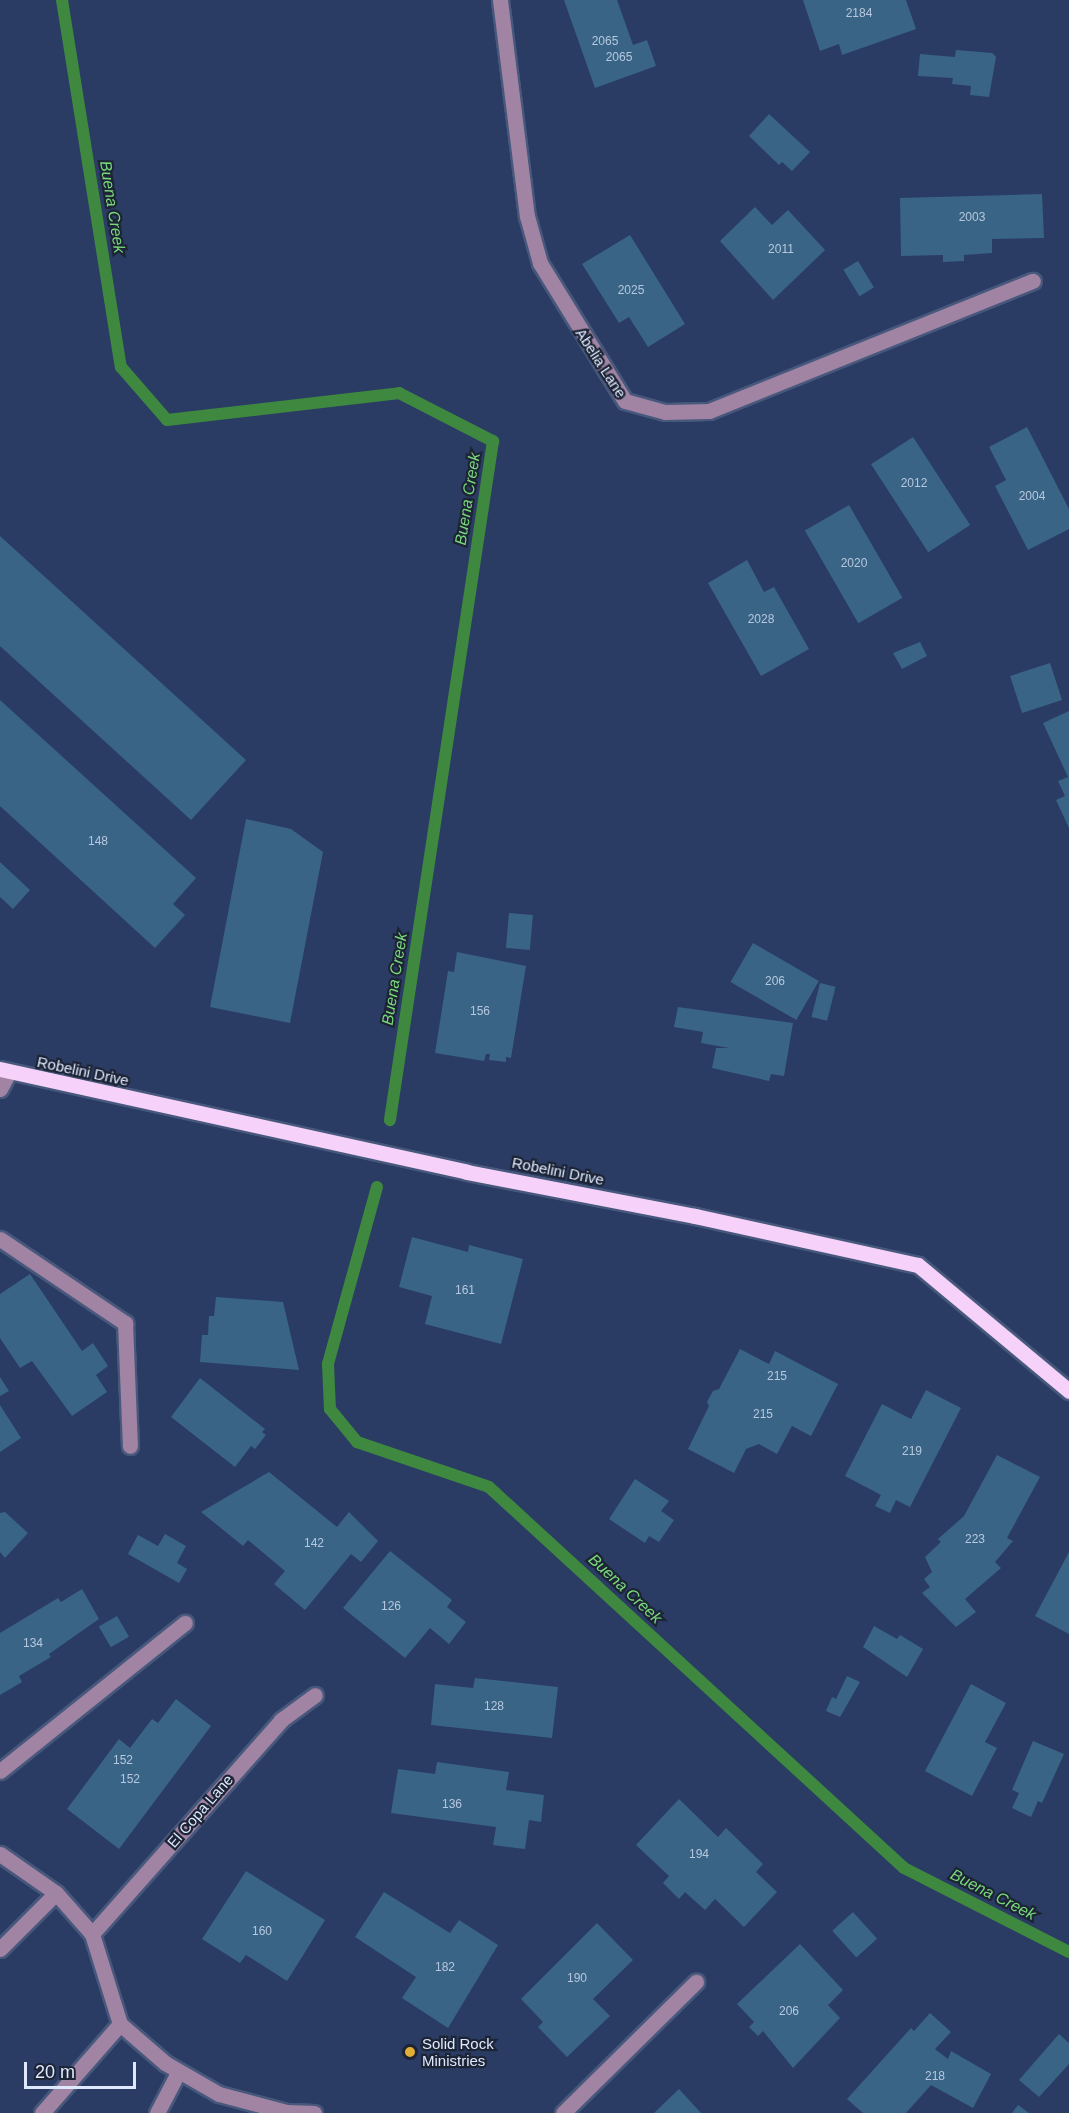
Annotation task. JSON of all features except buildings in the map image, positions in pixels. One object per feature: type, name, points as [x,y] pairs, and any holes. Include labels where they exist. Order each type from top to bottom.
[{"type":"main road","name":"Robelini Drive","points":[[4,1071],[918,1265],[1069,1390]]},
{"type":"street","name":"Abelia Lane","points":[[500,0],[527,216],[540,263],[625,401],[665,412],[709,411],[942,314],[1033,281]]},
{"type":"street","points":[[0,1089],[4,1071]]},
{"type":"street","points":[[0,1239],[125,1323],[130,1446]]},
{"type":"street","points":[[0,1771],[185,1623]]},
{"type":"street","name":"El Copa Lane","points":[[92,1934],[281,1720],[315,1695]]},
{"type":"street","points":[[0,1854],[56,1893],[92,1934],[120,2024],[179,2071],[219,2094],[286,2112],[314,2113]]},
{"type":"street","points":[[0,1949],[56,1893]]},
{"type":"street","points":[[563,2113],[696,1982]]},
{"type":"street","points":[[42,2113],[120,2024]]},
{"type":"street","points":[[157,2113],[179,2071]]},
{"type":"waterway","name":"Buena Creek","points":[[62,0],[121,367],[167,420],[399,393],[493,441],[390,1120]]},
{"type":"waterway","name":"Buena Creek","points":[[377,1187],[328,1364],[330,1409],[357,1442],[489,1487],[904,1868],[1069,1952]]},
{"type":"place","name":"Solid Rock Ministries","points":[[410,2052]]}]
